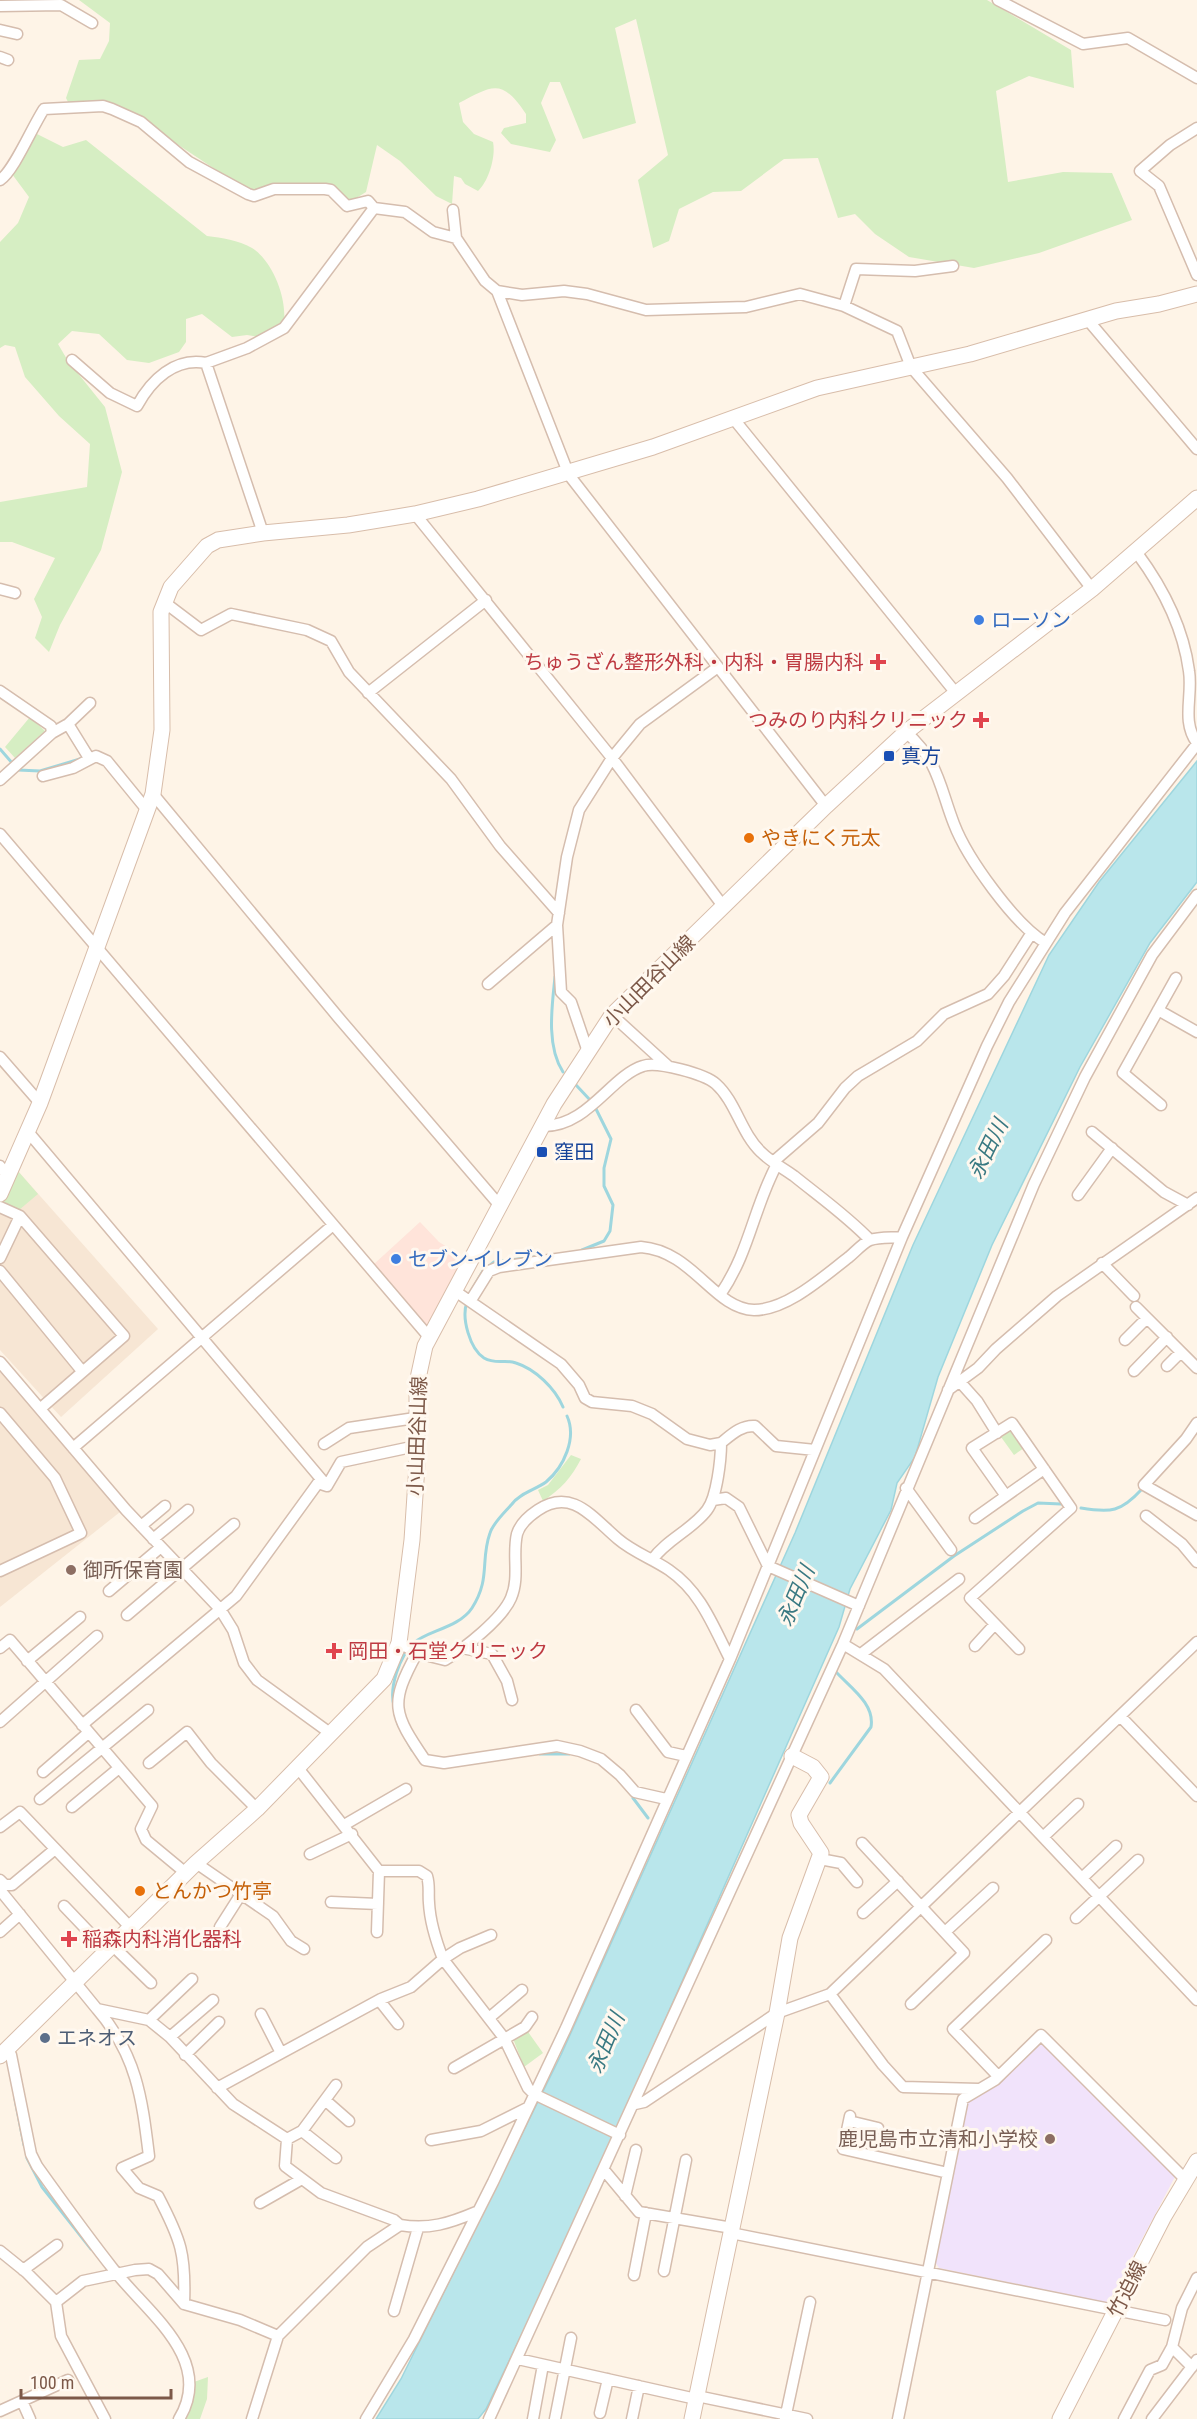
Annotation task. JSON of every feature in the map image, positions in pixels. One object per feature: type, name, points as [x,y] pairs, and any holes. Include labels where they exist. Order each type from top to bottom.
[{"type":"street","points":[[998,0],[1083,44],[1128,38],[1197,78]]},
{"type":"street","points":[[0,6],[61,5],[92,23]]},
{"type":"street","points":[[0,30],[17,34]]},
{"type":"street","points":[[0,180],[9,174],[17,154],[44,109],[103,106],[141,122],[189,162],[248,194],[254,196],[274,189],[331,190],[347,206],[368,201],[374,208],[405,212],[433,232],[456,238]]},
{"type":"street","points":[[1196,131],[1170,145],[1140,171],[1159,186],[1197,275]]},
{"type":"street","points":[[72,360],[110,393],[137,406],[147,386],[175,366],[198,361],[206,363],[247,348],[284,328],[374,208]]},
{"type":"street","points":[[453,210],[456,238],[485,281],[497,291],[569,475],[826,806]]},
{"type":"street","points":[[844,306],[856,269],[915,271],[953,266]]},
{"type":"street","points":[[497,291],[522,295],[564,291],[590,294],[646,310],[746,307],[800,294],[844,306],[897,331],[911,367],[1007,478],[1092,589]]},
{"type":"street","points":[[0,1194],[4,1171],[29,1133],[153,794],[162,730],[160,622],[164,602],[171,587],[207,546],[218,540],[263,533],[348,525],[415,514],[569,475],[818,388],[1013,343],[1087,319],[1197,294]]},
{"type":"street","points":[[1087,319],[1197,450]]},
{"type":"street","points":[[206,363],[263,533]]},
{"type":"street","points":[[733,418],[955,692]]},
{"type":"street","name":"小山田谷山線","points":[[4,2053],[192,1868],[257,1809],[384,1679],[401,1644],[412,1540],[417,1383],[429,1337],[465,1296],[501,1207],[587,1049],[612,1015],[826,806],[906,732],[1137,553],[1197,498]]},
{"type":"street","points":[[415,514],[612,758],[723,906]]},
{"type":"street","points":[[366,2419],[414,2339],[527,2108],[536,2095],[730,1659],[902,1238],[987,1046],[1009,1002],[1065,913],[1114,847],[1197,744],[1189,725],[1190,673],[1176,620],[1164,591],[1137,553]]},
{"type":"street","points":[[0,589],[15,593]]},
{"type":"street","points":[[368,693],[486,600]]},
{"type":"street","points":[[164,602],[201,630],[231,615],[272,621],[321,635],[331,641],[349,672],[451,779],[500,846],[559,913]]},
{"type":"street","points":[[587,1049],[571,1002],[561,992],[556,925],[573,828],[579,810],[612,758],[640,724],[718,667]]},
{"type":"street","points":[[0,691],[51,726],[52,733]]},
{"type":"street","points":[[0,780],[52,733],[68,724],[90,703]]},
{"type":"street","points":[[68,724],[89,758]]},
{"type":"street","points":[[906,732],[924,748],[935,767],[962,843],[1030,934],[1046,943]]},
{"type":"street","points":[[43,776],[73,768],[96,756],[107,761],[147,810]]},
{"type":"street","points":[[153,794],[293,963],[501,1207]]},
{"type":"street","points":[[0,834],[429,1337]]},
{"type":"street","points":[[489,2419],[619,2134],[635,2104],[843,1644],[1029,1194],[1084,1077],[1152,955],[1197,895]]},
{"type":"street","points":[[488,984],[556,925]]},
{"type":"street","points":[[720,1295],[747,1248],[775,1163],[818,1123],[845,1088],[858,1076],[917,1041],[944,1014],[988,994],[1004,976],[1030,934]]},
{"type":"street","points":[[1161,1105],[1123,1073],[1176,978]]},
{"type":"street","points":[[1158,1010],[1197,1032]]},
{"type":"street","points":[[612,1015],[668,1066],[679,1071],[699,1073],[716,1084],[728,1099],[759,1151],[820,1199],[846,1215],[870,1240]]},
{"type":"street","points":[[0,1057],[40,1103]]},
{"type":"street","points":[[544,1126],[554,1126],[594,1105],[635,1069],[646,1064],[668,1066]]},
{"type":"street","points":[[1092,1132],[1164,1192],[1192,1202]]},
{"type":"street","points":[[29,1133],[327,1486]]},
{"type":"street","points":[[1078,1195],[1113,1148]]},
{"type":"street","points":[[948,1390],[1057,1296],[1192,1202]]},
{"type":"street","points":[[0,1207],[20,1216],[124,1336],[41,1408]]},
{"type":"street","points":[[0,1258],[20,1216]]},
{"type":"street","points":[[74,1448],[333,1225]]},
{"type":"street","points":[[815,1450],[776,1446],[755,1426],[734,1432],[721,1443],[710,1445],[687,1439],[652,1414],[632,1406],[592,1402],[585,1398],[579,1385],[561,1364],[536,1344],[501,1325],[465,1296],[489,1271],[499,1267],[641,1247],[653,1248],[676,1258],[728,1303],[740,1308],[765,1310],[778,1305],[829,1273],[870,1240],[902,1238]]},
{"type":"street","points":[[1102,1263],[1147,1318],[1197,1368]]},
{"type":"street","points":[[0,1271],[82,1371]]},
{"type":"street","points":[[1125,1340],[1147,1318]]},
{"type":"street","points":[[1134,1371],[1167,1337]]},
{"type":"street","points":[[1167,1366],[1181,1352]]},
{"type":"street","points":[[0,1362],[157,1544],[220,1609],[233,1630],[244,1663],[257,1680],[330,1733]]},
{"type":"street","points":[[960,1382],[977,1401],[997,1433]]},
{"type":"street","points":[[0,1413],[55,1478],[81,1533],[0,1571]]},
{"type":"street","points":[[324,1444],[349,1428],[415,1418]]},
{"type":"street","points":[[1006,1496],[972,1448],[1012,1423],[1071,1508],[970,1598],[1019,1649]]},
{"type":"street","points":[[1197,1423],[1186,1440],[1144,1485],[1197,1515]]},
{"type":"street","points":[[652,1560],[661,1548],[706,1512],[713,1500],[721,1458],[721,1443]]},
{"type":"street","points":[[327,1486],[341,1462],[416,1446]]},
{"type":"street","points":[[975,1518],[1044,1469]]},
{"type":"street","points":[[44,1772],[85,1729],[236,1596],[250,1580],[318,1483],[327,1486]]},
{"type":"street","points":[[906,1488],[951,1550]]},
{"type":"street","points":[[713,1500],[726,1498],[739,1507],[768,1566],[859,1605]]},
{"type":"street","points":[[401,1644],[416,1652],[445,1660],[462,1648],[503,1611],[512,1597],[516,1579],[518,1533],[527,1518],[548,1504],[569,1500],[628,1548],[652,1560],[691,1587],[702,1602],[730,1659]]},
{"type":"street","points":[[141,1526],[165,1506]]},
{"type":"street","points":[[109,1591],[188,1510]]},
{"type":"street","points":[[1146,1516],[1182,1544],[1197,1562]]},
{"type":"street","points":[[127,1615],[234,1524]]},
{"type":"street","points":[[861,1654],[958,1579]]},
{"type":"street","points":[[27,1661],[80,1617]]},
{"type":"street","points":[[975,1646],[995,1624]]},
{"type":"street","points":[[0,1722],[97,1636]]},
{"type":"street","points":[[0,1648],[10,1640],[152,1806],[141,1829],[146,1839],[192,1868],[241,1894],[273,1916],[291,1941],[304,1949]]},
{"type":"street","points":[[635,2104],[644,2102],[777,2013],[830,1994],[1197,1642]]},
{"type":"street","points":[[843,1644],[884,1669],[1197,2000]]},
{"type":"street","points":[[462,1648],[492,1654],[496,1658],[512,1700]]},
{"type":"street","points":[[416,1652],[399,1690],[398,1710],[402,1726],[425,1760],[444,1763],[557,1746],[580,1751],[600,1760],[635,1792],[666,1799]]},
{"type":"street","points":[[40,1798],[103,1750],[148,1710]]},
{"type":"street","points":[[636,1710],[668,1752],[686,1756]]},
{"type":"street","points":[[1120,1716],[1197,1796]]},
{"type":"street","points":[[150,1763],[187,1732],[211,1763],[257,1809]]},
{"type":"street","points":[[692,2419],[777,2013],[789,1938],[821,1853],[801,1823],[799,1815],[821,1777],[813,1767],[792,1756]]},
{"type":"street","points":[[72,1808],[119,1768]]},
{"type":"street","points":[[298,1768],[379,1871],[377,1932]]},
{"type":"street","points":[[344,1825],[406,1789]]},
{"type":"street","points":[[1043,1837],[1078,1804]]},
{"type":"street","points":[[0,1827],[20,1812],[131,1928]]},
{"type":"street","points":[[310,1854],[352,1834]]},
{"type":"street","points":[[862,1843],[964,1953],[911,2004]]},
{"type":"street","points":[[1082,1878],[1116,1846]]},
{"type":"street","points":[[0,1880],[5,1885],[12,1885],[54,1850]]},
{"type":"street","points":[[820,1859],[841,1863],[857,1882]]},
{"type":"street","points":[[1076,1918],[1138,1860]]},
{"type":"street","points":[[379,1871],[420,1871],[427,1875],[430,1886],[429,1902],[432,1922],[443,1959],[504,2038],[528,2088],[536,2095],[619,2134]]},
{"type":"street","points":[[863,1913],[898,1881]]},
{"type":"street","points":[[945,1932],[993,1888]]},
{"type":"street","points":[[0,1890],[97,2009],[131,2062],[144,2109],[149,2156],[122,2168],[139,2188],[158,2196],[174,2228],[184,2254],[184,2304]]},
{"type":"street","points":[[220,1928],[241,1894]]},
{"type":"street","points":[[331,1902],[378,1904]]},
{"type":"street","points":[[64,1906],[151,1983]]},
{"type":"street","points":[[0,1932],[20,1914]]},
{"type":"street","points":[[217,2088],[379,2000],[411,1987],[443,1959],[460,1948],[491,1935]]},
{"type":"street","points":[[998,2076],[953,2029],[1046,1940]]},
{"type":"street","points":[[149,2020],[192,1979]]},
{"type":"street","points":[[489,2019],[522,1990]]},
{"type":"street","points":[[830,1994],[903,2087],[978,2089]]},
{"type":"street","points":[[170,2037],[213,2000]]},
{"type":"street","points":[[379,2000],[398,2024]]},
{"type":"street","points":[[97,2009],[149,2020],[170,2037],[233,2104],[287,2139]]},
{"type":"street","points":[[261,2014],[281,2053]]},
{"type":"street","points":[[454,2068],[525,2027],[532,2017]]},
{"type":"street","points":[[185,2055],[219,2022]]},
{"type":"street","points":[[898,2419],[963,2099],[998,2076],[1041,2035],[1185,2179]]},
{"type":"street","points":[[4,2053],[11,2055],[31,2154],[74,2218],[116,2273],[161,2320],[178,2348],[188,2379],[188,2398],[179,2419]]},
{"type":"street","points":[[287,2139],[302,2131],[336,2085]]},
{"type":"street","points":[[325,2100],[349,2121]]},
{"type":"street","points":[[430,2140],[481,2131],[527,2108]]},
{"type":"street","points":[[878,2128],[850,2119],[843,2149],[948,2173]]},
{"type":"street","points":[[302,2131],[336,2158]]},
{"type":"street","points":[[287,2139],[285,2166],[302,2179],[321,2193],[394,2220],[400,2225],[417,2228],[437,2227],[476,2212]]},
{"type":"street","points":[[626,2196],[636,2150]]},
{"type":"street","points":[[664,2271],[686,2160]]},
{"type":"street","name":"竹迫線","points":[[1060,2419],[1185,2179],[1197,2161]]},
{"type":"street","points":[[604,2170],[639,2212],[1165,2319]]},
{"type":"street","points":[[260,2203],[302,2179]]},
{"type":"street","points":[[634,2275],[646,2213]]},
{"type":"street","points":[[252,2419],[278,2336],[367,2247],[400,2225]]},
{"type":"street","points":[[394,2311],[417,2228]]},
{"type":"street","points":[[23,2270],[57,2244]]},
{"type":"street","points":[[0,2251],[56,2302],[61,2336],[105,2419]]},
{"type":"street","points":[[56,2302],[83,2281],[116,2273],[149,2269],[158,2274],[184,2304],[198,2310],[240,2320],[278,2336]]},
{"type":"street","points":[[1124,2419],[1150,2370],[1162,2365],[1172,2348],[1182,2308],[1197,2278]]},
{"type":"street","points":[[786,2417],[810,2302]]},
{"type":"street","points":[[555,2419],[571,2338]]},
{"type":"street","points":[[1155,2418],[1194,2363],[1172,2348]]},
{"type":"street","points":[[518,2359],[786,2417],[807,2419]]},
{"type":"street","points":[[533,2419],[543,2365]]},
{"type":"street","points":[[600,2413],[608,2379]]},
{"type":"street","points":[[0,2410],[68,2380]]},
{"type":"street","points":[[632,2419],[639,2386]]},
{"type":"street","points":[[22,2401],[30,2419]]},
{"type":"shaded area","points":[[17,1170],[158,1329],[61,1417],[0,1350],[0,1208]]},
{"type":"shaded area","points":[[420,1222],[439,1242],[465,1258],[427,1329],[373,1265]]},
{"type":"shaded area","points":[[0,1367],[120,1512],[0,1607]]},
{"type":"shaded area","name":"鹿児島市立清和小学校","points":[[1044,2043],[1176,2175],[1108,2303],[939,2268],[935,2262],[967,2103],[997,2083],[1038,2044]]},
{"type":"green space","points":[[79,0],[987,0],[1071,50],[1074,88],[1029,76],[996,91],[1008,182],[1063,172],[1112,173],[1132,220],[1039,253],[974,268],[909,257],[875,234],[855,214],[838,218],[818,158],[784,159],[741,191],[713,192],[679,209],[669,241],[653,248],[638,180],[668,155],[636,19],[615,28],[636,123],[583,139],[560,82],[550,82],[541,103],[556,140],[550,152],[511,144],[501,133],[504,128],[526,123],[526,114],[518,102],[503,90],[489,89],[459,103],[463,122],[474,134],[493,142],[491,168],[478,191],[465,184],[461,178],[454,176],[452,204],[436,196],[400,161],[377,145],[366,192],[353,200],[345,200],[338,190],[248,191],[124,109],[70,106],[66,98],[79,60],[100,59],[109,41],[110,23]]},
{"type":"green space","points":[[35,133],[63,147],[86,140],[207,236],[236,241],[252,248],[260,254],[273,273],[284,306],[283,327],[259,337],[247,335],[232,337],[202,314],[186,319],[186,342],[179,352],[149,363],[127,360],[99,334],[72,331],[58,344],[68,361],[105,407],[122,472],[101,550],[60,625],[49,652],[35,638],[42,617],[34,599],[55,558],[12,542],[0,542],[0,502],[87,487],[90,444],[59,416],[25,377],[15,347],[5,345],[0,348],[0,242],[18,223],[29,197],[12,174]]},
{"type":"green space","points":[[30,717],[45,731],[15,758],[5,747]]},
{"type":"green space","points":[[17,1170],[38,1194],[19,1210],[2,1203]]},
{"type":"green space","points":[[1008,1432],[1013,1432],[1024,1448],[1014,1455],[1001,1437]]},
{"type":"green space","points":[[571,1455],[581,1459],[577,1466],[565,1483],[543,1501],[538,1490],[548,1485]]},
{"type":"green space","points":[[526,2029],[543,2053],[524,2067],[512,2036]]},
{"type":"green space","points":[[208,2377],[207,2399],[200,2419],[182,2419],[191,2383]]},
{"type":"water","name":"永田川","points":[[1197,761],[1197,882],[1150,943],[1080,1067],[992,1245],[938,1377],[915,1457],[897,1483],[891,1510],[850,1589],[839,1627],[576,2221],[486,2409],[478,2419],[376,2419],[401,2379],[561,2055],[795,1533],[913,1245],[1049,955],[1099,882]]},
{"type":"waterway","points":[[0,749],[13,764]]},
{"type":"waterway","points":[[18,770],[40,771],[80,759]]},
{"type":"waterway","points":[[555,977],[552,1038],[563,1072]]},
{"type":"waterway","points":[[576,1085],[591,1101]]},
{"type":"waterway","points":[[582,1250],[604,1241],[610,1231],[613,1205],[604,1186],[604,1168],[611,1139],[595,1107]]},
{"type":"waterway","points":[[488,1267],[494,1262],[534,1257]]},
{"type":"waterway","points":[[470,1293],[483,1271]]},
{"type":"waterway","points":[[467,1302],[465,1316],[468,1333],[479,1354],[488,1360],[512,1362],[530,1370],[550,1386],[563,1407]]},
{"type":"waterway","points":[[394,1706],[394,1682],[404,1656],[419,1639],[451,1625],[472,1608],[481,1588],[487,1543],[494,1525],[515,1500],[546,1482],[563,1460],[567,1452],[570,1433],[567,1416]]},
{"type":"waterway","points":[[1081,1508],[1115,1509],[1135,1497],[1142,1489]]},
{"type":"waterway","points":[[857,1629],[954,1556],[1023,1511],[1038,1503],[1061,1504]]},
{"type":"waterway","points":[[830,1783],[871,1727],[866,1704],[836,1672]]},
{"type":"waterway","points":[[398,1724],[412,1750]]},
{"type":"waterway","points":[[540,1754],[569,1754]]},
{"type":"waterway","points":[[633,1798],[648,1818]]},
{"type":"waterway","points":[[15,2099],[24,2145]]},
{"type":"waterway","points":[[27,2158],[42,2187],[91,2249]]},
{"type":"place","name":"ローソン","points":[[979,620]]},
{"type":"place","name":"ちゅうざん整形外科・内科・胃腸内科","points":[[878,662]]},
{"type":"place","name":"つみのり内科クリニック","points":[[981,720]]},
{"type":"place","name":"真方","points":[[889,756]]},
{"type":"place","name":"やきにく元太","points":[[749,838]]},
{"type":"place","name":"窪田","points":[[542,1152]]},
{"type":"place","name":"セブン-イレブン","points":[[396,1259]]},
{"type":"place","name":"御所保育園","points":[[71,1570]]},
{"type":"place","name":"岡田・石堂クリニック","points":[[334,1651]]},
{"type":"place","name":"とんかつ竹亭","points":[[140,1891]]},
{"type":"place","name":"稲森内科消化器科","points":[[69,1939]]},
{"type":"place","name":"エネオス","points":[[45,2038]]},
{"type":"place","name":"鹿児島市立清和小学校","points":[[1050,2139]]}]
